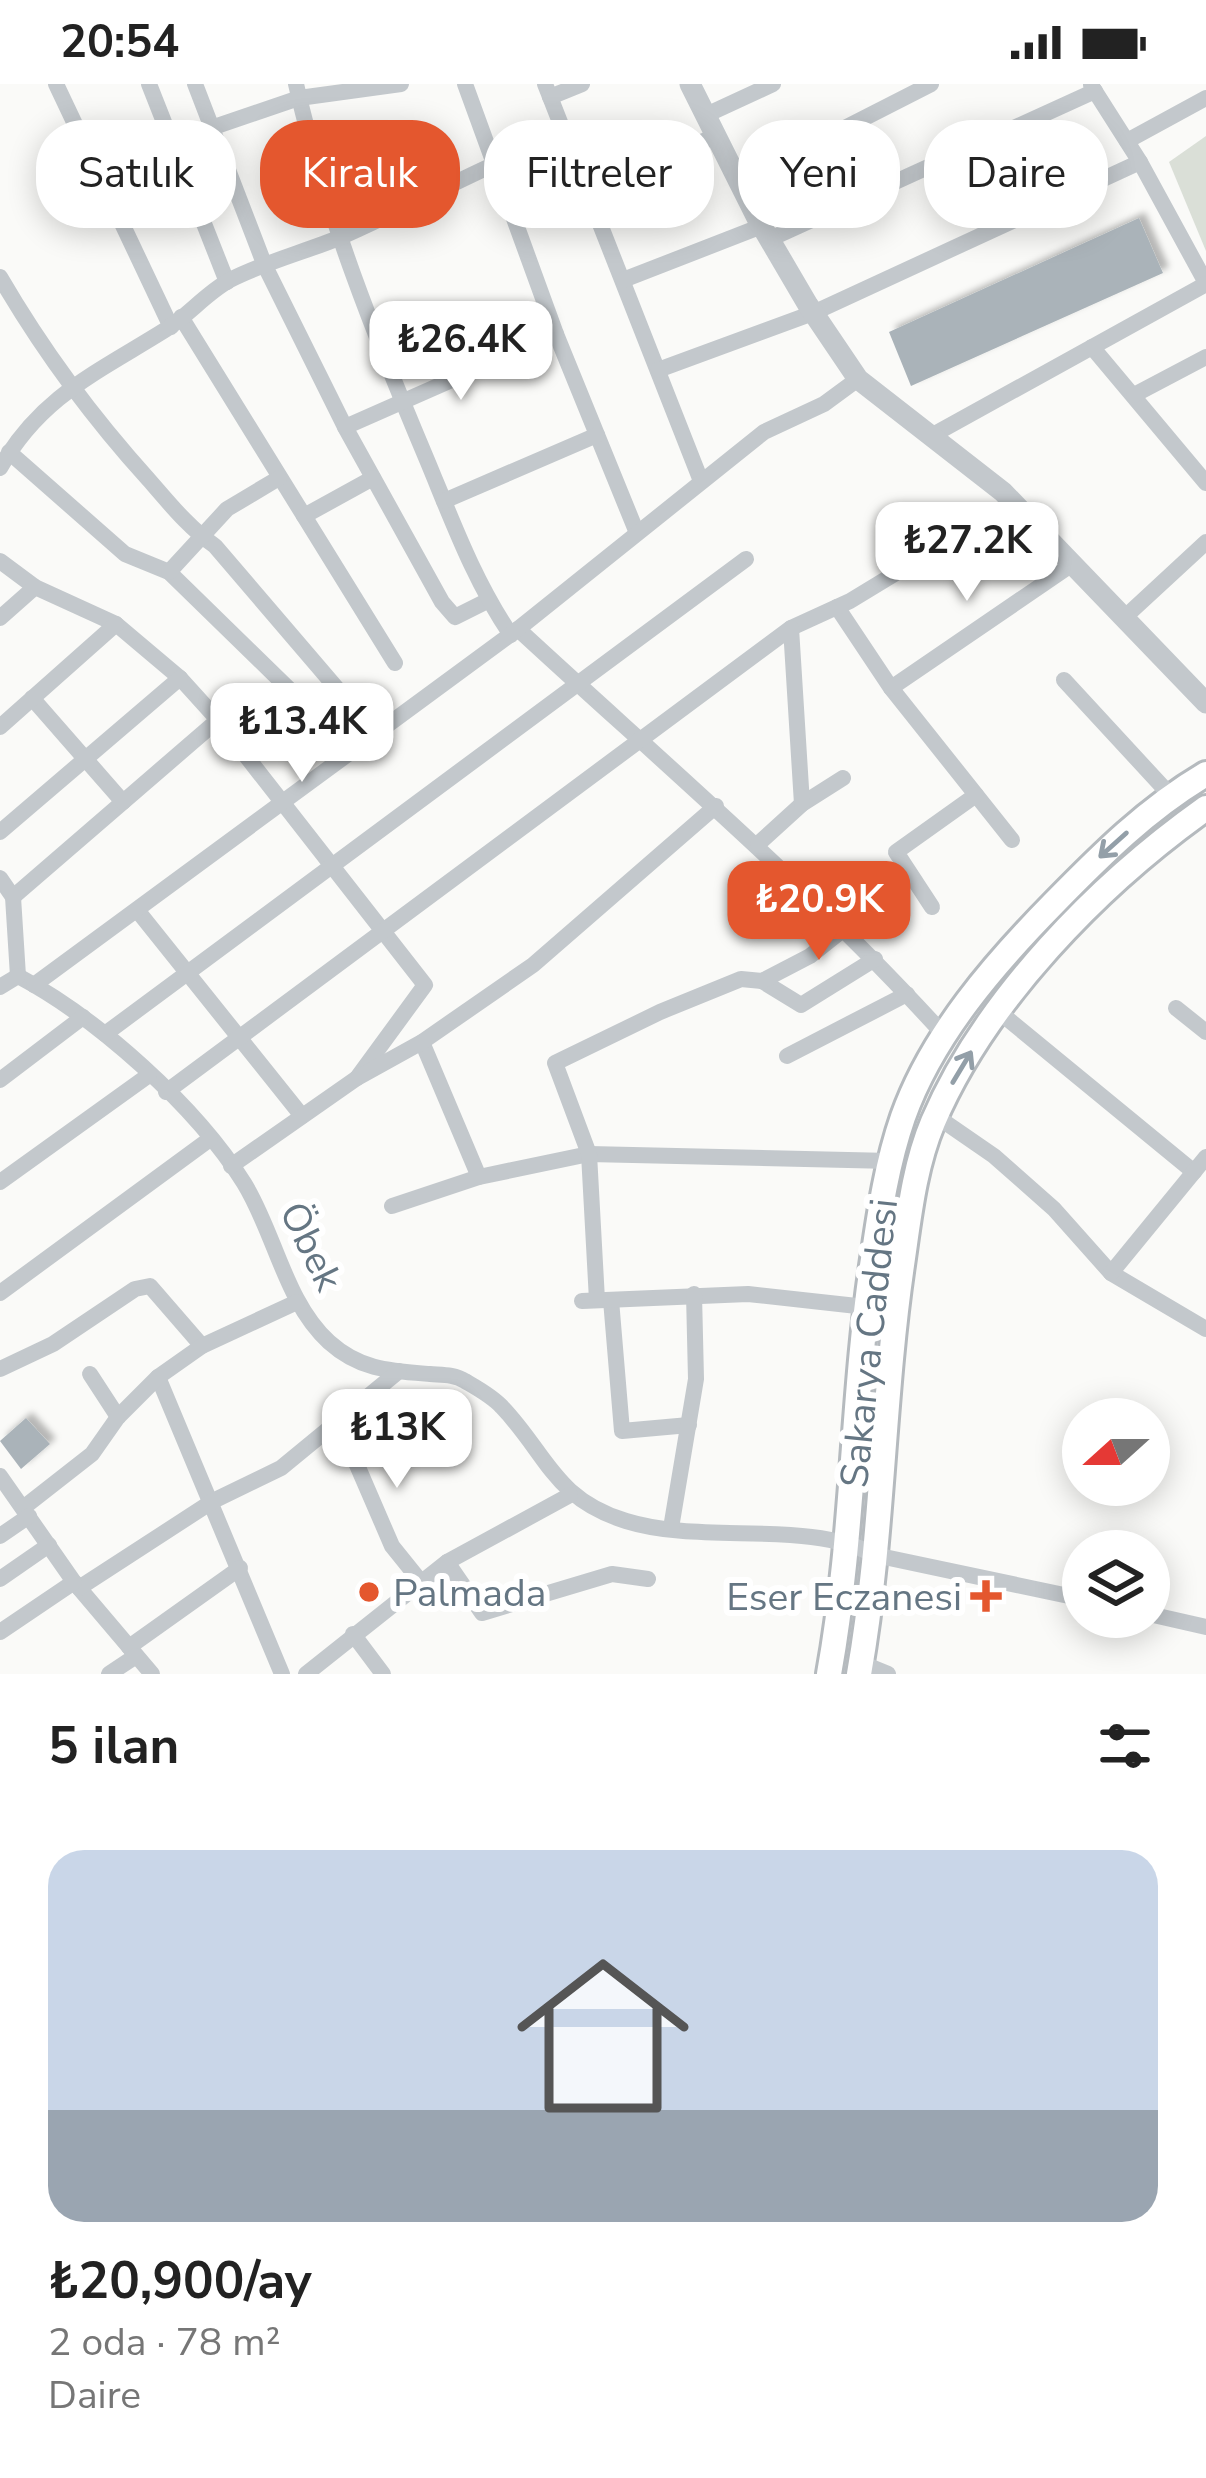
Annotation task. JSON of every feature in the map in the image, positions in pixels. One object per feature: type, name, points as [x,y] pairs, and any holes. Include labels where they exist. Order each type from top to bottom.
[{"type":"main road","name":"Sakarya Caddesi","points":[[829,1674],[847,1540],[866,1307],[891,1161],[904,1114],[946,1037],[1004,954],[1107,849],[1206,774]]},
{"type":"main road","name":"Sakarya Caddesi","points":[[860,1668],[875,1555],[890,1348],[913,1192],[936,1116],[957,1075],[1026,974],[1127,871],[1206,808]]},
{"type":"street","points":[[56,84],[176,322],[395,663]]},
{"type":"street","points":[[149,84],[227,282]]},
{"type":"street","points":[[195,84],[208,120]]},
{"type":"street","points":[[230,120],[297,91],[400,84]]},
{"type":"street","points":[[465,84],[484,139]]},
{"type":"street","points":[[559,120],[548,91],[581,84]]},
{"type":"street","points":[[690,84],[708,120]]},
{"type":"street","points":[[706,115],[773,84]]},
{"type":"street","points":[[860,120],[931,84]]},
{"type":"street","points":[[623,280],[766,232],[1093,88],[1206,283],[932,436]]},
{"type":"street","points":[[297,91],[341,236],[401,400],[488,601],[514,632],[758,844],[946,1037]]},
{"type":"street","points":[[1126,141],[1206,98]]},
{"type":"street","points":[[714,137],[738,176]]},
{"type":"street","points":[[658,370],[813,314],[1140,162]]},
{"type":"street","points":[[13,897],[218,720],[287,712],[297,704],[291,691],[169,572],[125,554],[3,459],[43,409],[176,322],[227,282],[341,236],[484,166]]},
{"type":"street","points":[[236,192],[265,266],[345,427],[455,617],[488,601]]},
{"type":"street","points":[[517,228],[637,532]]},
{"type":"street","points":[[603,228],[701,481]]},
{"type":"street","points":[[764,228],[858,380],[1013,502],[1206,703]]},
{"type":"street","points":[[0,278],[46,355],[121,449],[200,536],[215,546],[375,733]]},
{"type":"street","points":[[345,427],[556,334]]},
{"type":"street","points":[[1092,346],[1206,483]]},
{"type":"street","points":[[1133,395],[1206,357]]},
{"type":"street","points":[[0,987],[26,981],[137,910],[514,632],[764,432],[824,404],[858,380]]},
{"type":"street","points":[[444,501],[597,435]]},
{"type":"street","points":[[169,572],[226,509],[279,478]]},
{"type":"street","points":[[304,516],[373,478]]},
{"type":"street","points":[[166,1092],[791,628],[837,607],[1013,502]]},
{"type":"street","points":[[1125,617],[1206,542]]},
{"type":"street","points":[[105,1034],[746,559]]},
{"type":"street","points":[[0,561],[35,587],[116,624],[180,678],[425,985],[357,1078]]},
{"type":"street","points":[[891,688],[1074,563]]},
{"type":"street","points":[[0,618],[35,587]]},
{"type":"street","points":[[837,607],[891,688],[1012,840]]},
{"type":"street","points":[[0,727],[116,624]]},
{"type":"street","points":[[791,628],[802,804]]},
{"type":"street","points":[[0,832],[180,678]]},
{"type":"street","points":[[1064,680],[1172,796]]},
{"type":"street","points":[[32,698],[123,802]]},
{"type":"street","points":[[758,844],[802,804],[843,778]]},
{"type":"street","points":[[932,907],[896,852],[976,795]]},
{"type":"street","points":[[231,1166],[533,965],[716,806]]},
{"type":"street","points":[[0,878],[13,897],[26,981]]},
{"type":"street","points":[[137,910],[302,1116]]},
{"type":"street","points":[[762,981],[810,956],[844,929]]},
{"type":"street","points":[[688,1425],[622,1431],[597,1300],[589,1154],[555,1063],[741,979],[762,981],[801,1005],[875,959]]},
{"type":"street","name":"Öbek","points":[[26,981],[105,1034],[210,1139],[275,1242],[298,1301],[328,1341],[365,1367],[458,1376],[501,1405],[571,1495],[626,1521],[847,1540],[875,1555],[1062,1595]]},
{"type":"street","points":[[788,1056],[907,994]]},
{"type":"street","points":[[1176,1008],[1206,1032]]},
{"type":"street","points":[[998,1011],[1194,1172]]},
{"type":"street","points":[[0,1080],[82,1018]]},
{"type":"street","points":[[422,1042],[479,1177]]},
{"type":"street","points":[[4,1172],[149,1076]]},
{"type":"street","points":[[936,1116],[994,1156],[1054,1209],[1112,1273],[1206,1329]]},
{"type":"street","points":[[0,1293],[210,1139]]},
{"type":"street","points":[[392,1206],[479,1177],[589,1154],[891,1161]]},
{"type":"street","points":[[1112,1273],[1206,1157]]},
{"type":"street","points":[[0,1369],[53,1344],[135,1289],[150,1286],[202,1346]]},
{"type":"street","points":[[671,1528],[696,1379],[694,1294]]},
{"type":"street","points":[[597,1300],[748,1294],[866,1307]]},
{"type":"street","points":[[0,1536],[92,1454],[118,1418],[158,1377],[202,1346],[298,1301]]},
{"type":"street","points":[[0,1632],[213,1501],[281,1468],[399,1371]]},
{"type":"street","points":[[90,1374],[118,1418]]},
{"type":"street","points":[[158,1377],[282,1674]]},
{"type":"street","points":[[335,1426],[392,1546],[421,1582]]},
{"type":"street","points":[[0,1476],[76,1585],[152,1674]]},
{"type":"street","points":[[306,1674],[447,1562],[571,1495]]},
{"type":"street","points":[[0,1579],[49,1545]]},
{"type":"street","points":[[447,1562],[482,1613],[612,1574],[648,1580]]},
{"type":"street","points":[[109,1674],[240,1568]]},
{"type":"street","points":[[1170,1619],[1206,1627]]},
{"type":"street","points":[[353,1634],[383,1674]]},
{"type":"street","points":[[860,1668],[888,1674]]},
{"type":"shaded area","points":[[1206,136],[1206,251],[1169,162]]},
{"type":"building","points":[[1139,218],[1163,273],[911,386],[889,332]]},
{"type":"building","points":[[26,1418],[50,1444],[21,1469],[0,1441]]},
{"type":"place","name":"Palmada","points":[[369,1592]]},
{"type":"place","name":"Eser Eczanesi","points":[[986,1596]]}]
